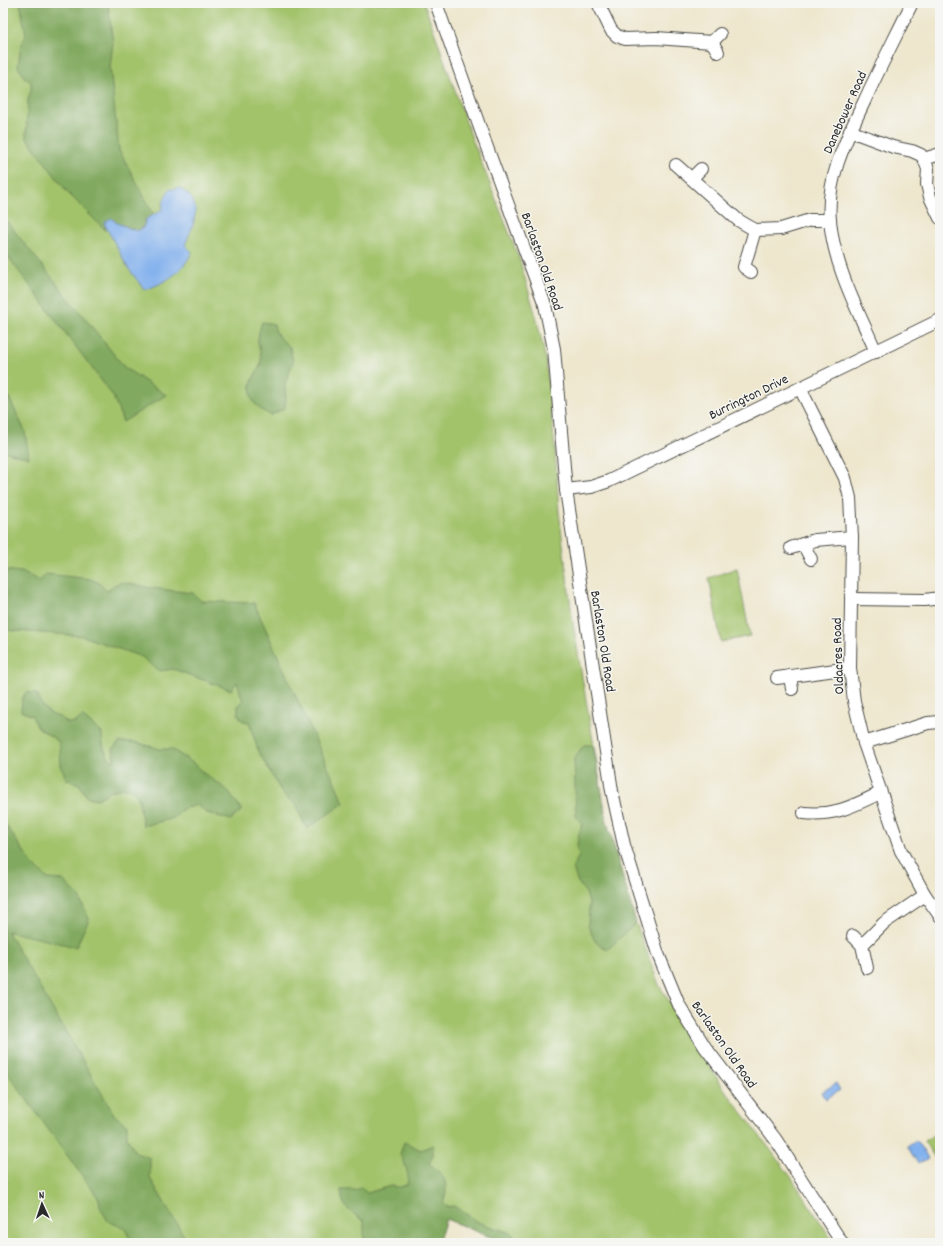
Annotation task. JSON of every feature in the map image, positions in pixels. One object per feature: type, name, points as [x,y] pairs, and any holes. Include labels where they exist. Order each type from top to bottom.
[{"type":"street","name":"Barlaston Old Road","points":[[436,3],[545,305],[554,349],[566,490],[612,791],[624,845],[658,954],[679,1005],[705,1047],[776,1140],[842,1243]]},
{"type":"street","points":[[598,3],[611,30],[618,36],[625,39],[656,38],[717,43]]},
{"type":"street","name":"Danebower Road","points":[[876,352],[841,269],[834,246],[830,220],[830,197],[840,155],[850,131],[912,3]]},
{"type":"street","points":[[850,131],[893,148],[917,153],[924,159],[928,169],[927,184],[930,197],[940,218]]},
{"type":"street","points":[[924,159],[940,154]]},
{"type":"street","points":[[676,165],[696,173],[738,220],[755,230],[782,229],[810,220],[830,220]]},
{"type":"street","points":[[743,270],[755,230]]},
{"type":"street","name":"Burrington Drive","points":[[566,490],[591,487],[609,481],[940,320]]},
{"type":"street","name":"Oldacres Road","points":[[800,388],[845,478],[850,498],[852,537],[850,668],[854,701],[864,743],[901,851],[925,895],[940,916]]},
{"type":"street","points":[[792,548],[815,540],[852,537]]},
{"type":"street","points":[[803,544],[811,559]]},
{"type":"street","points":[[851,599],[925,600],[940,598]]},
{"type":"street","points":[[777,678],[791,683],[850,668]]},
{"type":"street","points":[[864,743],[928,723],[940,722]]},
{"type":"street","points":[[804,813],[817,820],[847,809],[880,793]]},
{"type":"street","points":[[862,945],[884,923],[925,895]]},
{"type":"street","points":[[853,936],[862,945],[867,968]]},
{"type":"green space","points":[[3,3],[424,3],[471,136],[519,258],[537,320],[546,360],[555,450],[559,512],[573,624],[607,822],[636,923],[659,985],[722,1086],[791,1177],[834,1243],[505,1243],[446,1219],[438,1243],[3,1243]]},
{"type":"green space","points":[[20,3],[108,3],[113,43],[110,67],[119,150],[154,215],[145,220],[143,228],[138,231],[117,223],[104,223],[106,231],[68,193],[26,137],[28,100],[31,90],[31,82],[24,77],[18,67],[21,44],[26,35]]},
{"type":"green space","points":[[3,217],[125,368],[166,395],[123,422],[113,396],[3,250]]},
{"type":"green space","points":[[262,322],[274,324],[277,334],[290,347],[293,362],[285,384],[285,408],[271,415],[256,405],[250,391],[253,379],[260,367],[261,362],[258,341]]},
{"type":"green space","points":[[3,385],[25,431],[29,458],[3,451]]},
{"type":"green space","points":[[737,568],[750,636],[721,642],[709,578]]},
{"type":"green space","points":[[3,570],[22,572],[40,581],[46,574],[91,579],[99,583],[107,591],[114,585],[122,582],[151,588],[193,593],[201,601],[254,603],[344,803],[307,829],[295,804],[284,796],[258,751],[249,722],[243,721],[238,714],[238,706],[243,701],[237,682],[231,690],[173,669],[159,671],[142,657],[82,636],[3,630]]},
{"type":"green space","points":[[26,692],[37,694],[45,709],[52,715],[63,719],[67,723],[76,722],[82,716],[102,733],[103,745],[106,753],[114,762],[113,749],[119,742],[135,742],[160,749],[172,749],[196,765],[202,772],[226,789],[242,810],[231,820],[207,813],[197,805],[183,809],[174,818],[143,826],[138,797],[130,788],[110,791],[98,799],[87,797],[79,784],[66,779],[61,765],[58,741],[37,727],[32,716],[21,711],[22,699]]},
{"type":"green space","points":[[584,745],[593,745],[607,822],[636,923],[607,950],[595,941],[588,926],[589,904],[586,893],[577,881],[573,867],[579,856],[577,845],[582,824],[576,816],[574,758]]},
{"type":"green space","points":[[3,821],[31,862],[48,879],[63,880],[79,897],[89,919],[76,947],[7,931],[115,1116],[127,1125],[127,1137],[136,1153],[150,1158],[150,1178],[188,1243],[132,1243],[125,1229],[108,1221],[100,1207],[99,1199],[3,1067]]},
{"type":"green space","points":[[940,1131],[940,1166],[924,1141]]},
{"type":"green space","points":[[404,1142],[421,1150],[433,1145],[433,1155],[429,1164],[439,1172],[445,1180],[446,1190],[443,1203],[447,1207],[454,1206],[480,1223],[511,1233],[516,1238],[529,1239],[535,1243],[505,1243],[446,1219],[438,1243],[364,1243],[364,1221],[345,1206],[341,1190],[356,1190],[361,1187],[367,1193],[391,1186],[400,1187],[407,1185],[407,1173],[400,1154]]},
{"type":"water","points":[[179,188],[187,194],[195,206],[192,229],[185,245],[192,252],[183,266],[173,276],[160,284],[145,290],[128,268],[104,223],[111,218],[117,223],[137,231],[143,228],[146,219],[162,210],[164,200],[169,190]]},
{"type":"water","points":[[836,1083],[840,1090],[826,1099],[822,1092]]},
{"type":"water","points":[[916,1140],[928,1158],[918,1164],[907,1146]]}]
